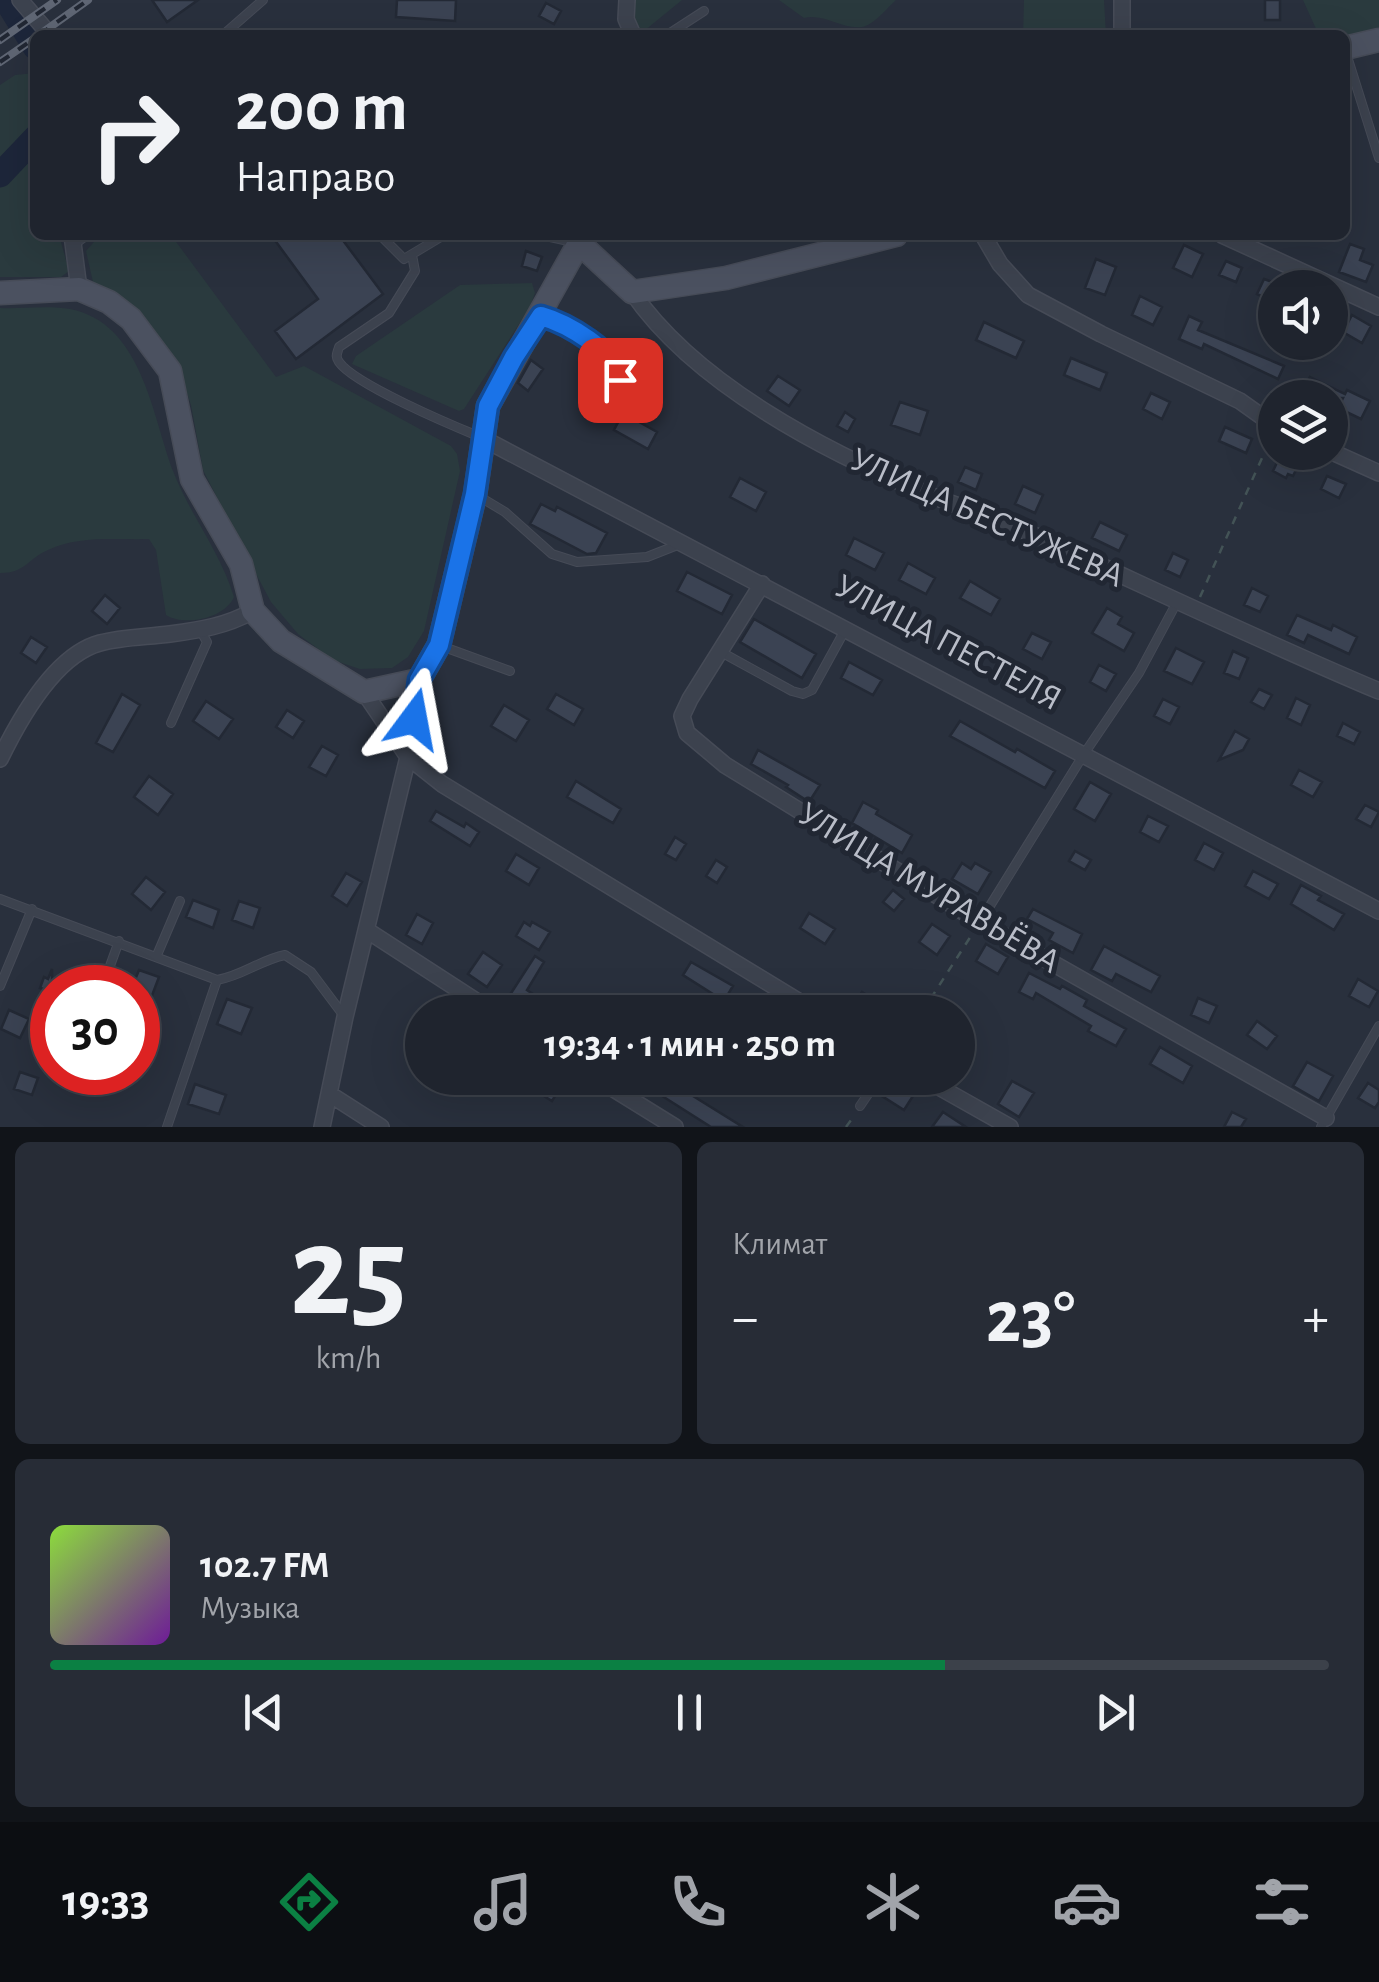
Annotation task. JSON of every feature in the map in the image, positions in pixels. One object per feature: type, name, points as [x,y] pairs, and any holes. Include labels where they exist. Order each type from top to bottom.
[{"type":"main road","points":[[1350,48],[1379,40]]},
{"type":"main road","points":[[0,293],[79,289],[109,302],[131,320],[170,371],[192,479],[241,564],[252,611],[281,641],[364,692],[419,680],[439,645],[475,494],[488,406],[541,316],[579,240]]},
{"type":"main road","points":[[582,240],[632,292],[726,278],[876,240]]},
{"type":"street","points":[[20,0],[46,30]]},
{"type":"street","points":[[627,0],[626,19],[631,30]]},
{"type":"street","points":[[1122,0],[1122,30]]},
{"type":"street","points":[[78,240],[79,289]]},
{"type":"street","points":[[986,240],[1000,264],[1028,295],[1240,401],[1258,415]]},
{"type":"street","points":[[1233,240],[1379,307]]},
{"type":"street","name":"УЛИЦА БЕСТУЖЕВА","points":[[632,292],[654,324],[678,348],[832,451],[1022,530],[1379,691]]},
{"type":"street","name":"УЛИЦА ПЕСТЕЛЯ","points":[[484,439],[1379,911]]},
{"type":"street","points":[[1348,459],[1379,473]]},
{"type":"street","name":"УЛИЦА МУРАВЬЁВА","points":[[762,584],[682,716],[686,733],[725,765],[980,922],[1324,1123]]},
{"type":"street","points":[[0,759],[22,714],[72,657],[98,643],[200,630],[232,623],[252,611]]},
{"type":"street","points":[[322,1127],[408,757],[419,680]]},
{"type":"street","points":[[364,692],[408,757],[442,784],[788,995]]},
{"type":"street","points":[[368,931],[467,995]]},
{"type":"street","points":[[331,1094],[381,1127]]},
{"type":"street","points":[[623,1095],[674,1127]]},
{"type":"street","points":[[954,1095],[1010,1127]]},
{"type":"lane","points":[[229,30],[264,0]]},
{"type":"lane","points":[[675,30],[704,11]]},
{"type":"lane","points":[[1350,65],[1379,158]]},
{"type":"lane","points":[[385,240],[404,258],[436,240]]},
{"type":"lane","points":[[412,255],[415,272],[389,313],[339,348],[336,356],[340,364],[378,390],[484,439]]},
{"type":"lane","points":[[541,316],[579,331],[616,366],[620,373],[618,396]]},
{"type":"lane","points":[[475,494],[504,512],[552,554],[577,562],[647,557],[684,542]]},
{"type":"lane","points":[[980,922],[1139,672],[1177,602]]},
{"type":"lane","points":[[171,723],[207,642],[200,630]]},
{"type":"lane","points":[[721,652],[804,694],[812,690],[845,630]]},
{"type":"lane","points":[[439,645],[510,670]]},
{"type":"lane","points":[[0,899],[217,980],[236,977],[266,959],[285,954],[311,972],[345,1017]]},
{"type":"lane","points":[[157,955],[180,901]]},
{"type":"lane","points":[[0,986],[32,910]]},
{"type":"lane","points":[[110,965],[119,941]]},
{"type":"lane","points":[[167,1127],[217,980]]},
{"type":"lane","points":[[1324,1123],[1379,1026]]},
{"type":"lane","points":[[860,1106],[868,1095]]},
{"type":"path","points":[[1195,609],[1258,466]]},
{"type":"path","points":[[933,995],[980,922]]},
{"type":"path","points":[[846,1127],[860,1106]]},
{"type":"shaded area","points":[[626,0],[682,0],[645,30],[633,30]]},
{"type":"shaded area","points":[[779,0],[896,0],[871,23],[855,27],[804,18]]},
{"type":"shaded area","points":[[1024,0],[1104,0],[1106,30],[1023,30]]},
{"type":"shaded area","points":[[1303,0],[1379,0],[1379,27],[1350,34],[1350,30],[1317,30]]},
{"type":"shaded area","points":[[30,74],[30,240],[60,240],[69,271],[61,277],[0,277],[0,85],[15,75]]},
{"type":"shaded area","points":[[96,240],[175,240],[276,377],[304,366],[451,446],[460,471],[424,631],[408,657],[392,668],[360,669],[333,660],[298,634],[271,602],[203,470],[191,405],[179,369],[116,294],[93,282],[86,251]]},
{"type":"shaded area","points":[[532,283],[535,293],[530,307],[464,409],[459,411],[352,364],[356,356],[460,285]]},
{"type":"shaded area","points":[[0,308],[70,309],[94,318],[114,332],[129,352],[141,374],[173,471],[228,580],[234,597],[222,610],[193,620],[166,615],[156,550],[149,539],[72,542],[48,550],[16,571],[0,573]]},
{"type":"building","points":[[152,0],[198,0],[167,22]]},
{"type":"building","points":[[397,0],[456,0],[455,21],[396,17]]},
{"type":"building","points":[[1265,0],[1280,0],[1280,20],[1265,20]]},
{"type":"building","points":[[546,3],[561,11],[554,24],[539,16]]},
{"type":"building","points":[[275,240],[343,240],[383,294],[296,359],[275,331],[318,299]]},
{"type":"building","points":[[1350,244],[1364,249],[1360,260],[1373,265],[1366,282],[1348,275],[1348,270],[1340,270]]},
{"type":"building","points":[[1184,245],[1203,254],[1192,277],[1173,268]]},
{"type":"building","points":[[526,251],[542,257],[537,271],[522,266]]},
{"type":"building","points":[[1096,259],[1116,267],[1105,295],[1085,288]]},
{"type":"building","points":[[1226,261],[1242,268],[1236,282],[1219,275]]},
{"type":"building","points":[[1140,296],[1162,307],[1153,325],[1132,315]]},
{"type":"building","points":[[1352,315],[1371,326],[1362,343],[1348,335]]},
{"type":"building","points":[[1189,316],[1202,322],[1198,330],[1258,355],[1258,360],[1284,366],[1278,379],[1204,344],[1202,349],[1179,339]]},
{"type":"building","points":[[984,322],[1024,341],[1016,358],[976,340]]},
{"type":"building","points":[[1071,358],[1107,373],[1100,390],[1064,375]]},
{"type":"building","points":[[531,360],[543,369],[528,391],[518,383]]},
{"type":"building","points":[[778,376],[800,390],[789,406],[767,391]]},
{"type":"building","points":[[1348,390],[1370,401],[1361,419],[1348,413]]},
{"type":"building","points":[[1151,393],[1170,402],[1162,419],[1143,409]]},
{"type":"building","points":[[900,402],[928,411],[920,435],[891,425]]},
{"type":"building","points":[[845,412],[855,419],[848,432],[837,426]]},
{"type":"building","points":[[623,413],[657,432],[648,449],[614,430]]},
{"type":"building","points":[[1225,427],[1252,439],[1246,453],[1219,441]]},
{"type":"building","points":[[965,467],[982,474],[976,490],[958,482]]},
{"type":"building","points":[[1273,470],[1296,470],[1286,478]]},
{"type":"building","points":[[1327,476],[1346,484],[1339,498],[1321,489]]},
{"type":"building","points":[[740,478],[766,492],[756,511],[730,497]]},
{"type":"building","points":[[1023,486],[1043,495],[1035,513],[1015,504]]},
{"type":"building","points":[[541,504],[555,511],[557,507],[607,533],[596,553],[587,554],[530,524]]},
{"type":"building","points":[[1100,522],[1127,535],[1119,551],[1092,538]]},
{"type":"building","points":[[854,538],[884,553],[875,570],[846,555]]},
{"type":"building","points":[[1173,553],[1188,560],[1180,577],[1165,570]]},
{"type":"building","points":[[908,563],[935,578],[926,594],[899,580]]},
{"type":"building","points":[[687,572],[732,595],[722,614],[677,591]]},
{"type":"building","points":[[970,581],[1000,599],[991,615],[960,598]]},
{"type":"building","points":[[1252,588],[1268,596],[1260,612],[1244,605]]},
{"type":"building","points":[[883,592],[898,601],[888,619],[873,610]]},
{"type":"building","points":[[105,595],[120,608],[107,624],[92,611]]},
{"type":"building","points":[[1107,608],[1122,617],[1118,624],[1134,633],[1124,651],[1092,633]]},
{"type":"building","points":[[1297,615],[1331,630],[1333,625],[1357,637],[1349,654],[1308,635],[1304,643],[1287,635]]},
{"type":"building","points":[[754,619],[816,654],[802,678],[740,642]]},
{"type":"building","points":[[1032,633],[1051,642],[1042,659],[1023,649]]},
{"type":"building","points":[[31,637],[47,647],[36,663],[21,653]]},
{"type":"building","points":[[1176,648],[1204,662],[1192,684],[1164,671]]},
{"type":"building","points":[[1233,651],[1248,658],[1239,679],[1224,673]]},
{"type":"building","points":[[849,662],[882,680],[873,695],[841,678]]},
{"type":"building","points":[[1099,665],[1116,674],[1106,691],[1090,682]]},
{"type":"building","points":[[1259,689],[1272,695],[1264,709],[1251,702]]},
{"type":"building","points":[[122,694],[140,705],[113,752],[96,743]]},
{"type":"building","points":[[556,694],[583,709],[574,725],[547,709]]},
{"type":"building","points":[[1296,698],[1310,705],[1301,725],[1287,718]]},
{"type":"building","points":[[1163,699],[1179,707],[1170,724],[1154,716]]},
{"type":"building","points":[[206,701],[233,719],[219,739],[193,721]]},
{"type":"building","points":[[504,705],[529,720],[516,741],[491,726]]},
{"type":"building","points":[[287,710],[304,721],[293,738],[276,727]]},
{"type":"building","points":[[960,721],[1055,771],[1045,788],[950,736]]},
{"type":"building","points":[[1343,723],[1360,732],[1354,744],[1337,736]]},
{"type":"building","points":[[1235,731],[1249,739],[1243,750],[1219,760]]},
{"type":"building","points":[[322,746],[338,755],[326,776],[309,767]]},
{"type":"building","points":[[758,750],[820,785],[809,802],[751,764]]},
{"type":"building","points":[[1299,770],[1322,782],[1313,797],[1291,785]]},
{"type":"building","points":[[149,776],[173,794],[158,815],[134,797]]},
{"type":"building","points":[[576,781],[621,809],[613,823],[567,797]]},
{"type":"building","points":[[1090,782],[1111,794],[1095,821],[1074,809]]},
{"type":"building","points":[[863,802],[912,835],[902,853],[852,823]]},
{"type":"building","points":[[1365,805],[1379,812],[1371,827],[1356,819]]},
{"type":"building","points":[[436,811],[479,832],[470,846],[430,821]]},
{"type":"building","points":[[1148,816],[1168,826],[1159,842],[1140,832]]},
{"type":"building","points":[[675,837],[686,844],[676,860],[665,854]]},
{"type":"building","points":[[1204,843],[1223,853],[1214,870],[1195,860]]},
{"type":"building","points":[[1075,851],[1091,860],[1085,870],[1069,861]]},
{"type":"building","points":[[516,854],[539,868],[529,885],[506,871]]},
{"type":"building","points":[[716,860],[727,867],[717,883],[706,876]]},
{"type":"building","points":[[962,863],[971,869],[975,863],[991,872],[978,894],[952,879]]},
{"type":"building","points":[[1253,871],[1278,884],[1269,899],[1245,886]]},
{"type":"building","points":[[346,873],[362,882],[347,906],[332,896]]},
{"type":"building","points":[[146,877],[165,892],[151,910],[132,894]]},
{"type":"building","points":[[1301,885],[1344,914],[1334,930],[1291,904]]},
{"type":"building","points":[[893,890],[904,899],[894,911],[883,902]]},
{"type":"building","points":[[193,900],[219,910],[213,928],[186,917]]},
{"type":"building","points":[[239,901],[260,908],[253,928],[232,920]]},
{"type":"building","points":[[1033,909],[1082,934],[1073,953],[1049,940],[1053,933],[1027,919]]},
{"type":"building","points":[[809,913],[835,929],[825,944],[800,928]]},
{"type":"building","points":[[417,914],[433,923],[422,944],[406,935]]},
{"type":"building","points":[[524,922],[550,932],[539,950],[516,936]]},
{"type":"building","points":[[932,924],[950,936],[937,955],[919,942]]},
{"type":"building","points":[[986,944],[1008,957],[998,974],[976,961]]},
{"type":"building","points":[[1104,946],[1160,976],[1151,992],[1116,974],[1112,981],[1091,970]]},
{"type":"building","points":[[483,952],[502,965],[487,987],[468,974]]},
{"type":"building","points":[[535,956],[544,962],[527,990],[534,995],[510,995]]},
{"type":"building","points":[[691,962],[733,986],[728,995],[715,995],[683,975]]},
{"type":"building","points":[[1029,973],[1087,1000],[1084,1006],[1126,1029],[1116,1046],[1036,993],[1033,999],[1019,992]]},
{"type":"building","points":[[1358,979],[1378,991],[1369,1007],[1349,996]]},
{"type":"building","points":[[1198,998],[1217,1006],[1209,1023],[1191,1015]]},
{"type":"building","points":[[227,999],[252,1008],[241,1034],[217,1024]]},
{"type":"building","points":[[9,1010],[29,1019],[20,1038],[1,1029]]},
{"type":"building","points":[[1257,1021],[1277,1036],[1267,1049],[1247,1035]]},
{"type":"building","points":[[1160,1047],[1192,1066],[1183,1083],[1150,1064]]},
{"type":"building","points":[[1307,1062],[1333,1076],[1319,1101],[1293,1086]]},
{"type":"building","points":[[20,1072],[30,1075],[30,1094],[14,1089]]},
{"type":"building","points":[[1012,1081],[1034,1093],[1019,1117],[998,1104]]},
{"type":"building","points":[[1368,1083],[1379,1090],[1375,1108],[1358,1098]]},
{"type":"building","points":[[195,1084],[226,1095],[219,1114],[188,1104]]},
{"type":"building","points":[[661,1095],[691,1095],[743,1127],[711,1127]]},
{"type":"building","points":[[911,1095],[913,1096],[904,1110],[882,1096]]},
{"type":"building","points":[[943,1112],[966,1127],[932,1127]]},
{"type":"building","points":[[1232,1112],[1246,1119],[1241,1127],[1224,1127]]},
{"type":"waterway","points":[[6,0],[30,39]]},
{"type":"waterway","points":[[0,175],[30,143]]},
{"type":"railway","points":[[0,40],[57,0]]},
{"type":"railway","points":[[46,30],[88,0]]},
{"type":"railway","points":[[0,62],[30,41]]},
{"type":"route","points":[[414,719],[419,680],[439,645],[475,494],[488,406],[514,357],[541,316],[579,331],[616,366],[620,380]]}]
